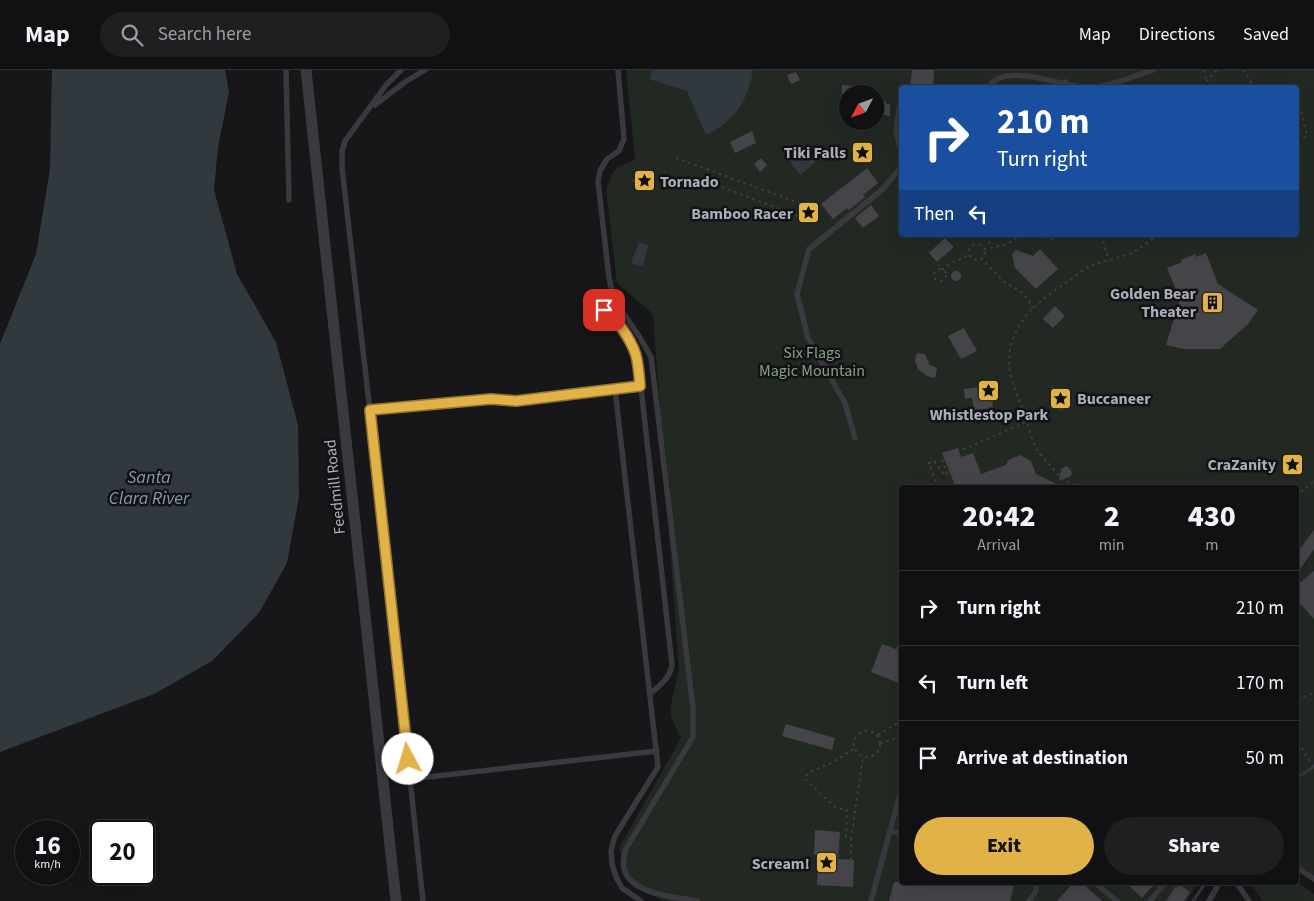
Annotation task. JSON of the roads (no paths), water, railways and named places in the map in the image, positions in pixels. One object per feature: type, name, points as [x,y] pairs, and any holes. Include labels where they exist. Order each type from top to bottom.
[{"type":"street","name":"Feedmill Road","points":[[306,70],[396,901]]},
{"type":"lane","points":[[286,70],[289,200]]},
{"type":"lane","points":[[401,70],[386,85],[346,141],[342,152],[342,168],[423,901]]},
{"type":"lane","points":[[360,121],[382,99],[424,70]]},
{"type":"lane","points":[[618,70],[624,139],[619,151],[607,159],[600,171],[598,181],[609,278],[614,299],[651,357],[693,708],[693,737],[627,847],[622,857],[622,867],[629,878],[641,889],[697,901]]},
{"type":"lane","points":[[1106,85],[1153,70]]},
{"type":"lane","points":[[990,85],[998,78],[1017,74],[1078,85]]},
{"type":"lane","points":[[1063,85],[1066,82]]},
{"type":"lane","points":[[899,110],[896,131],[899,144]]},
{"type":"lane","points":[[855,438],[845,403],[808,338],[797,294],[808,249],[883,189],[899,169]]},
{"type":"lane","points":[[604,310],[617,322],[632,343],[636,353],[640,386],[672,665],[665,681],[650,694]]},
{"type":"lane","points":[[370,410],[491,399],[516,401],[640,386]]},
{"type":"lane","points":[[615,389],[658,767],[614,836],[611,850],[612,864],[622,888],[641,901]]},
{"type":"lane","points":[[410,779],[657,751]]},
{"type":"lane","points":[[871,901],[899,799]]},
{"type":"lane","points":[[890,831],[899,833]]},
{"type":"lane","points":[[1299,869],[1314,879]]},
{"type":"lane","points":[[1029,901],[1036,891],[1036,885]]},
{"type":"lane","points":[[1098,885],[1117,901]]},
{"type":"lane","points":[[1150,901],[1163,885]]},
{"type":"lane","points":[[1209,901],[1218,885]]},
{"type":"lane","points":[[1238,885],[1249,901]]},
{"type":"water","name":"Santa Clara River","points":[[52,70],[225,70],[229,92],[218,147],[214,190],[237,274],[276,342],[298,425],[299,497],[287,563],[259,613],[212,661],[154,694],[0,752],[0,344],[36,254],[50,169]]},
{"type":"water","points":[[652,70],[753,70],[748,91],[738,109],[724,124],[706,135],[687,91],[649,79]]},
{"type":"water","points":[[801,143],[816,162],[800,175],[785,155]]},
{"type":"water","points":[[639,242],[648,245],[643,267],[631,263]]},
{"type":"waterway","points":[[1299,776],[1314,767]]},
{"type":"waterway","points":[[1193,901],[1204,885]]},
{"type":"place","name":"Tiki Falls","points":[[862,152]]},
{"type":"place","name":"Tornado","points":[[644,181]]},
{"type":"place","name":"Bamboo Racer","points":[[809,213]]},
{"type":"place","name":"Golden Bear Theater","points":[[1212,302]]},
{"type":"place","name":"Whistlestop Park","points":[[989,390]]},
{"type":"place","name":"Buccaneer","points":[[1061,398]]},
{"type":"place","name":"CraZanity","points":[[1292,464]]},
{"type":"place","name":"Scream!","points":[[826,863]]},
{"type":"park label","name":"Six Flags Magic Mountain","points":[[812,361]]}]
